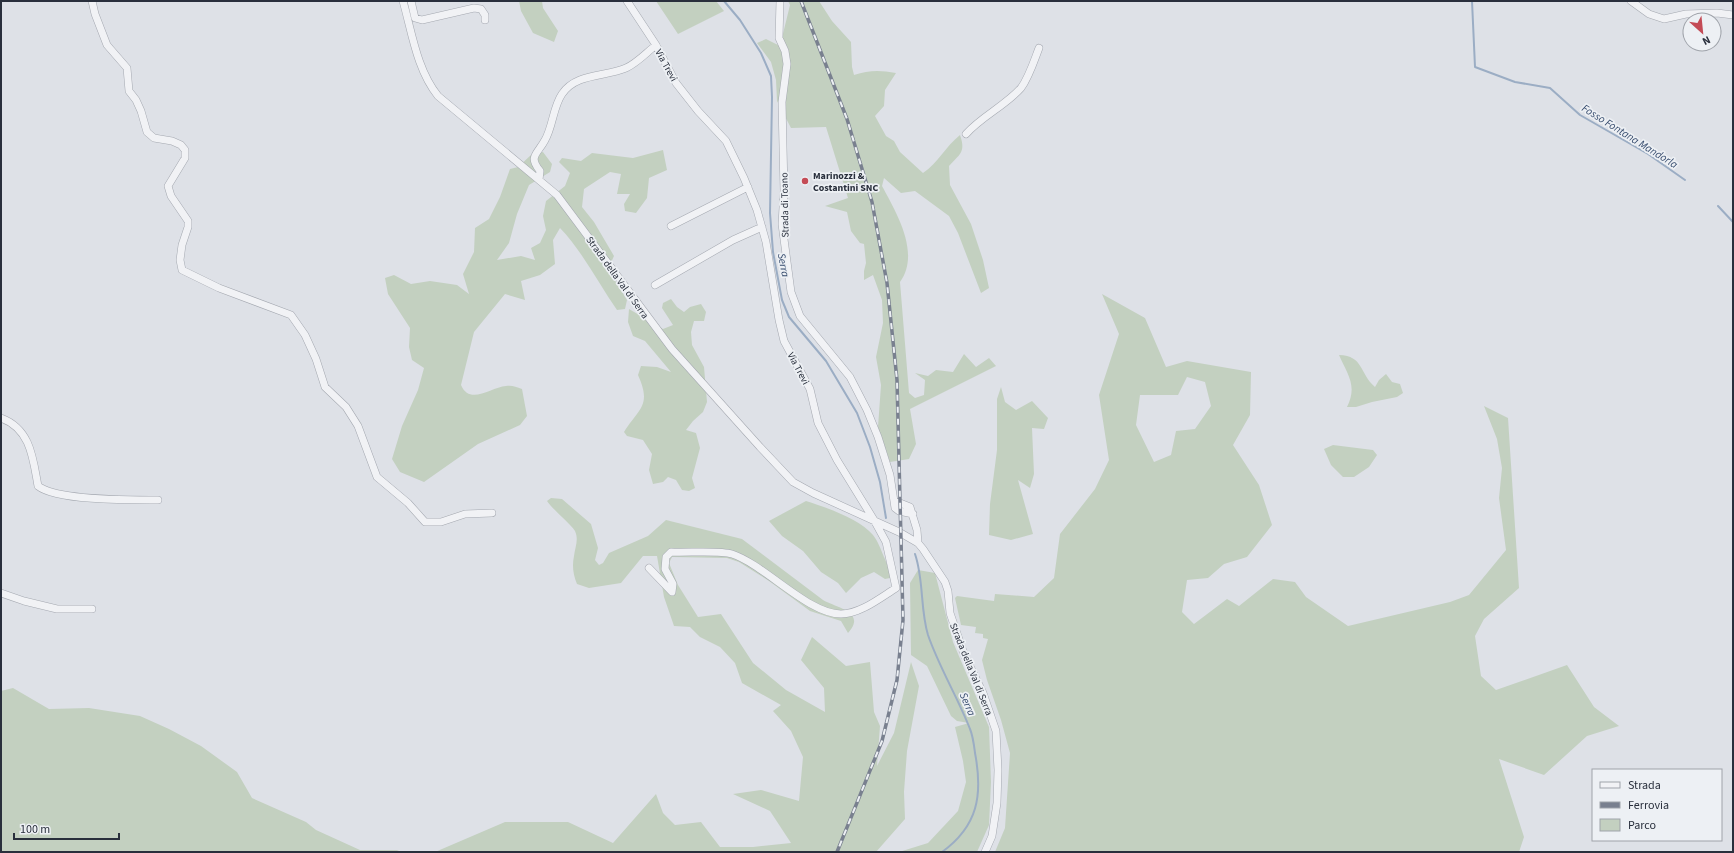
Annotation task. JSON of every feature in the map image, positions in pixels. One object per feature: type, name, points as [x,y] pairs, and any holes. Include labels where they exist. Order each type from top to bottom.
[{"type":"street","points":[[92,1],[95,14],[107,45],[126,68],[128,91],[136,100],[147,132],[154,138],[172,141],[181,145],[185,150],[185,158],[168,186],[171,196],[188,221],[188,227],[182,245],[180,260],[182,270],[219,288],[291,316],[305,335],[316,359],[325,387],[346,407],[358,426],[377,477],[408,503],[425,522],[441,522],[465,514],[492,512]]},
{"type":"street","name":"Strada della Val di Serra","points":[[403,1],[422,69],[428,84],[438,96],[557,195],[672,349],[793,482],[813,494],[899,532],[918,543],[923,548],[945,582],[948,592],[950,613],[964,654],[983,693],[996,731],[998,770],[997,803],[992,836],[985,852]]},
{"type":"street","points":[[411,1],[415,18],[422,20],[474,8],[481,9],[485,15],[485,20]]},
{"type":"street","name":"Via Trevi","points":[[627,1],[656,46],[676,83],[698,111],[726,141],[748,187],[762,227],[784,341],[810,389],[818,423],[837,460],[874,520]]},
{"type":"street","name":"Strada di Toano","points":[[780,1],[779,38],[787,64],[782,102],[784,191],[782,224],[791,292],[800,316],[850,377],[867,410],[889,470],[895,501],[908,504],[910,507],[917,530],[918,543]]},
{"type":"street","points":[[1631,1],[1649,14],[1664,18],[1686,14],[1717,13],[1733,15]]},
{"type":"street","points":[[539,180],[540,171],[534,163],[533,157],[547,136],[562,94],[578,80],[627,67],[656,46]]},
{"type":"street","points":[[966,134],[973,126],[1012,97],[1022,86],[1039,48]]},
{"type":"street","points":[[671,226],[748,187]]},
{"type":"street","points":[[655,285],[733,240],[762,227]]},
{"type":"street","points":[[1,418],[16,426],[28,443],[38,486],[44,491],[82,498],[158,500]]},
{"type":"street","points":[[649,568],[672,592],[673,584],[665,569],[666,557],[671,552],[731,554],[746,560],[823,610],[841,614],[862,608],[896,588],[886,542],[874,520]]},
{"type":"street","points":[[1,593],[24,601],[57,609],[92,609]]},
{"type":"green space","points":[[519,1],[542,1],[543,8],[558,31],[554,42],[533,33],[521,11]]},
{"type":"green space","points":[[656,1],[716,1],[724,11],[678,34]]},
{"type":"green space","points":[[788,1],[819,1],[832,21],[851,42],[852,67],[854,75],[875,71],[896,73],[885,90],[884,106],[875,116],[886,136],[894,141],[900,152],[923,173],[933,165],[960,135],[962,141],[961,152],[949,166],[950,185],[971,224],[983,260],[989,288],[981,293],[958,233],[949,216],[915,191],[901,193],[884,178],[882,186],[899,220],[907,246],[908,258],[906,271],[900,282],[909,393],[915,398],[924,395],[925,380],[915,373],[928,376],[936,370],[953,372],[964,354],[976,367],[989,358],[996,366],[910,409],[916,444],[909,459],[890,462],[878,427],[881,385],[876,357],[883,323],[882,300],[873,275],[864,280],[866,263],[864,244],[860,243],[851,231],[847,212],[825,206],[848,198],[826,127],[791,128],[777,101],[776,80],[771,62],[757,43],[766,39],[780,46],[790,5]]},
{"type":"green space","points":[[663,150],[667,170],[649,178],[647,198],[636,213],[625,211],[624,204],[630,194],[617,194],[621,174],[610,172],[584,189],[582,207],[594,222],[614,256],[608,269],[627,300],[625,309],[617,310],[583,257],[560,228],[553,240],[555,264],[540,275],[521,281],[525,300],[505,294],[474,332],[461,385],[465,391],[475,395],[506,386],[522,389],[527,416],[520,425],[478,444],[424,482],[400,472],[392,459],[402,426],[418,390],[424,368],[412,360],[409,347],[410,328],[388,294],[385,278],[394,275],[411,284],[430,281],[457,285],[469,294],[463,274],[474,252],[475,228],[489,219],[500,197],[510,169],[518,167],[531,155],[543,152],[552,164],[550,172],[529,185],[517,214],[509,243],[497,260],[521,256],[535,260],[531,248],[540,243],[546,230],[543,216],[546,201],[565,186],[570,173],[559,162],[562,158],[581,161],[592,153],[633,158]]},
{"type":"green space","points":[[1102,294],[1145,318],[1166,367],[1187,361],[1251,372],[1250,415],[1233,445],[1259,485],[1272,525],[1247,557],[1224,564],[1208,578],[1187,580],[1182,612],[1194,624],[1227,599],[1239,606],[1273,579],[1295,582],[1306,597],[1348,626],[1450,602],[1469,595],[1506,550],[1499,498],[1502,468],[1497,439],[1484,406],[1508,418],[1519,588],[1484,619],[1475,636],[1481,676],[1496,690],[1567,665],[1594,707],[1619,726],[1587,736],[1544,775],[1499,759],[1524,837],[1519,852],[995,852],[1005,828],[1010,753],[982,660],[988,639],[983,638],[983,634],[975,633],[976,627],[961,625],[955,598],[957,596],[994,601],[995,594],[1034,597],[1054,578],[1060,534],[1095,489],[1109,460],[1099,395],[1119,334]],"holes":[[[1187,377],[1205,382],[1211,406],[1195,429],[1176,431],[1171,455],[1154,462],[1136,425],[1140,395],[1178,395]]]},
{"type":"green space","points":[[671,299],[677,307],[684,312],[690,307],[701,304],[706,312],[704,321],[694,321],[691,332],[692,345],[704,367],[707,402],[703,412],[686,430],[696,433],[700,448],[692,478],[695,488],[689,491],[682,490],[676,480],[668,477],[663,482],[653,484],[649,470],[652,454],[643,440],[627,436],[624,432],[639,412],[644,400],[642,385],[638,375],[641,366],[657,367],[671,372],[645,341],[633,336],[628,322],[629,309],[663,329],[673,325],[662,308],[663,303]]},
{"type":"green space","points":[[1339,355],[1353,358],[1375,387],[1379,380],[1386,374],[1392,382],[1400,384],[1403,393],[1397,397],[1356,407],[1347,407],[1352,392],[1348,374]]},
{"type":"green space","points":[[1001,387],[1005,402],[1016,410],[1032,401],[1048,418],[1044,429],[1032,428],[1034,474],[1030,488],[1018,480],[1033,534],[1011,540],[989,535],[990,504],[997,450],[997,399]]},
{"type":"green space","points":[[1333,445],[1373,450],[1377,455],[1369,467],[1354,477],[1343,477],[1331,465],[1324,449]]},
{"type":"green space","points":[[551,498],[562,499],[591,524],[598,548],[595,560],[599,565],[603,563],[609,553],[648,536],[666,520],[742,539],[823,600],[842,608],[852,615],[854,620],[853,626],[848,633],[841,621],[810,611],[769,581],[739,562],[727,558],[672,557],[669,563],[678,585],[698,617],[721,614],[753,663],[786,690],[825,712],[824,688],[801,660],[812,637],[846,666],[870,662],[874,712],[880,726],[877,766],[894,733],[911,662],[919,686],[907,751],[904,792],[905,819],[876,852],[435,852],[505,822],[568,822],[613,843],[656,794],[663,813],[675,825],[701,822],[720,847],[753,847],[791,843],[770,811],[733,794],[761,790],[799,801],[803,757],[791,731],[773,711],[781,705],[742,683],[735,663],[720,647],[700,637],[690,627],[674,626],[664,597],[657,556],[643,556],[621,583],[589,588],[577,584],[573,567],[577,540],[576,534],[573,528],[547,501]]},
{"type":"green space","points":[[806,501],[842,514],[867,529],[875,537],[888,567],[890,578],[885,579],[874,572],[861,578],[846,593],[838,583],[821,572],[803,551],[782,536],[769,521]]},
{"type":"green space","points":[[918,570],[935,573],[953,642],[989,727],[991,782],[989,825],[977,852],[899,852],[928,843],[958,811],[966,782],[955,727],[969,723],[957,721],[951,716],[927,666],[911,655],[910,583]]},
{"type":"green space","points":[[13,688],[49,709],[89,708],[140,716],[201,746],[237,772],[252,798],[306,822],[316,830],[360,850],[397,850],[401,852],[1,852],[1,691]]},
{"type":"waterway","name":"Serra","points":[[724,1],[740,20],[761,53],[771,76],[770,213],[773,252],[782,300],[789,317],[826,361],[857,413],[870,447],[880,482],[886,518]]},
{"type":"waterway","name":"Fosso Fontana Mandorla","points":[[1472,1],[1475,67],[1515,82],[1550,88],[1580,115],[1648,154],[1685,180]]},
{"type":"waterway","name":"Fosso Fontana Mandorla","points":[[1718,206],[1733,222]]},
{"type":"waterway","name":"Serra","points":[[915,554],[920,574],[924,615],[928,635],[971,732],[977,768],[978,796],[975,808],[963,831],[954,842],[942,852]]},
{"type":"railway","points":[[801,1],[847,119],[872,202],[887,283],[897,380],[903,620],[897,680],[882,741],[837,852]]},
{"type":"place","name":"Marinozzi & Costantini SNC","points":[[805,181]]}]
